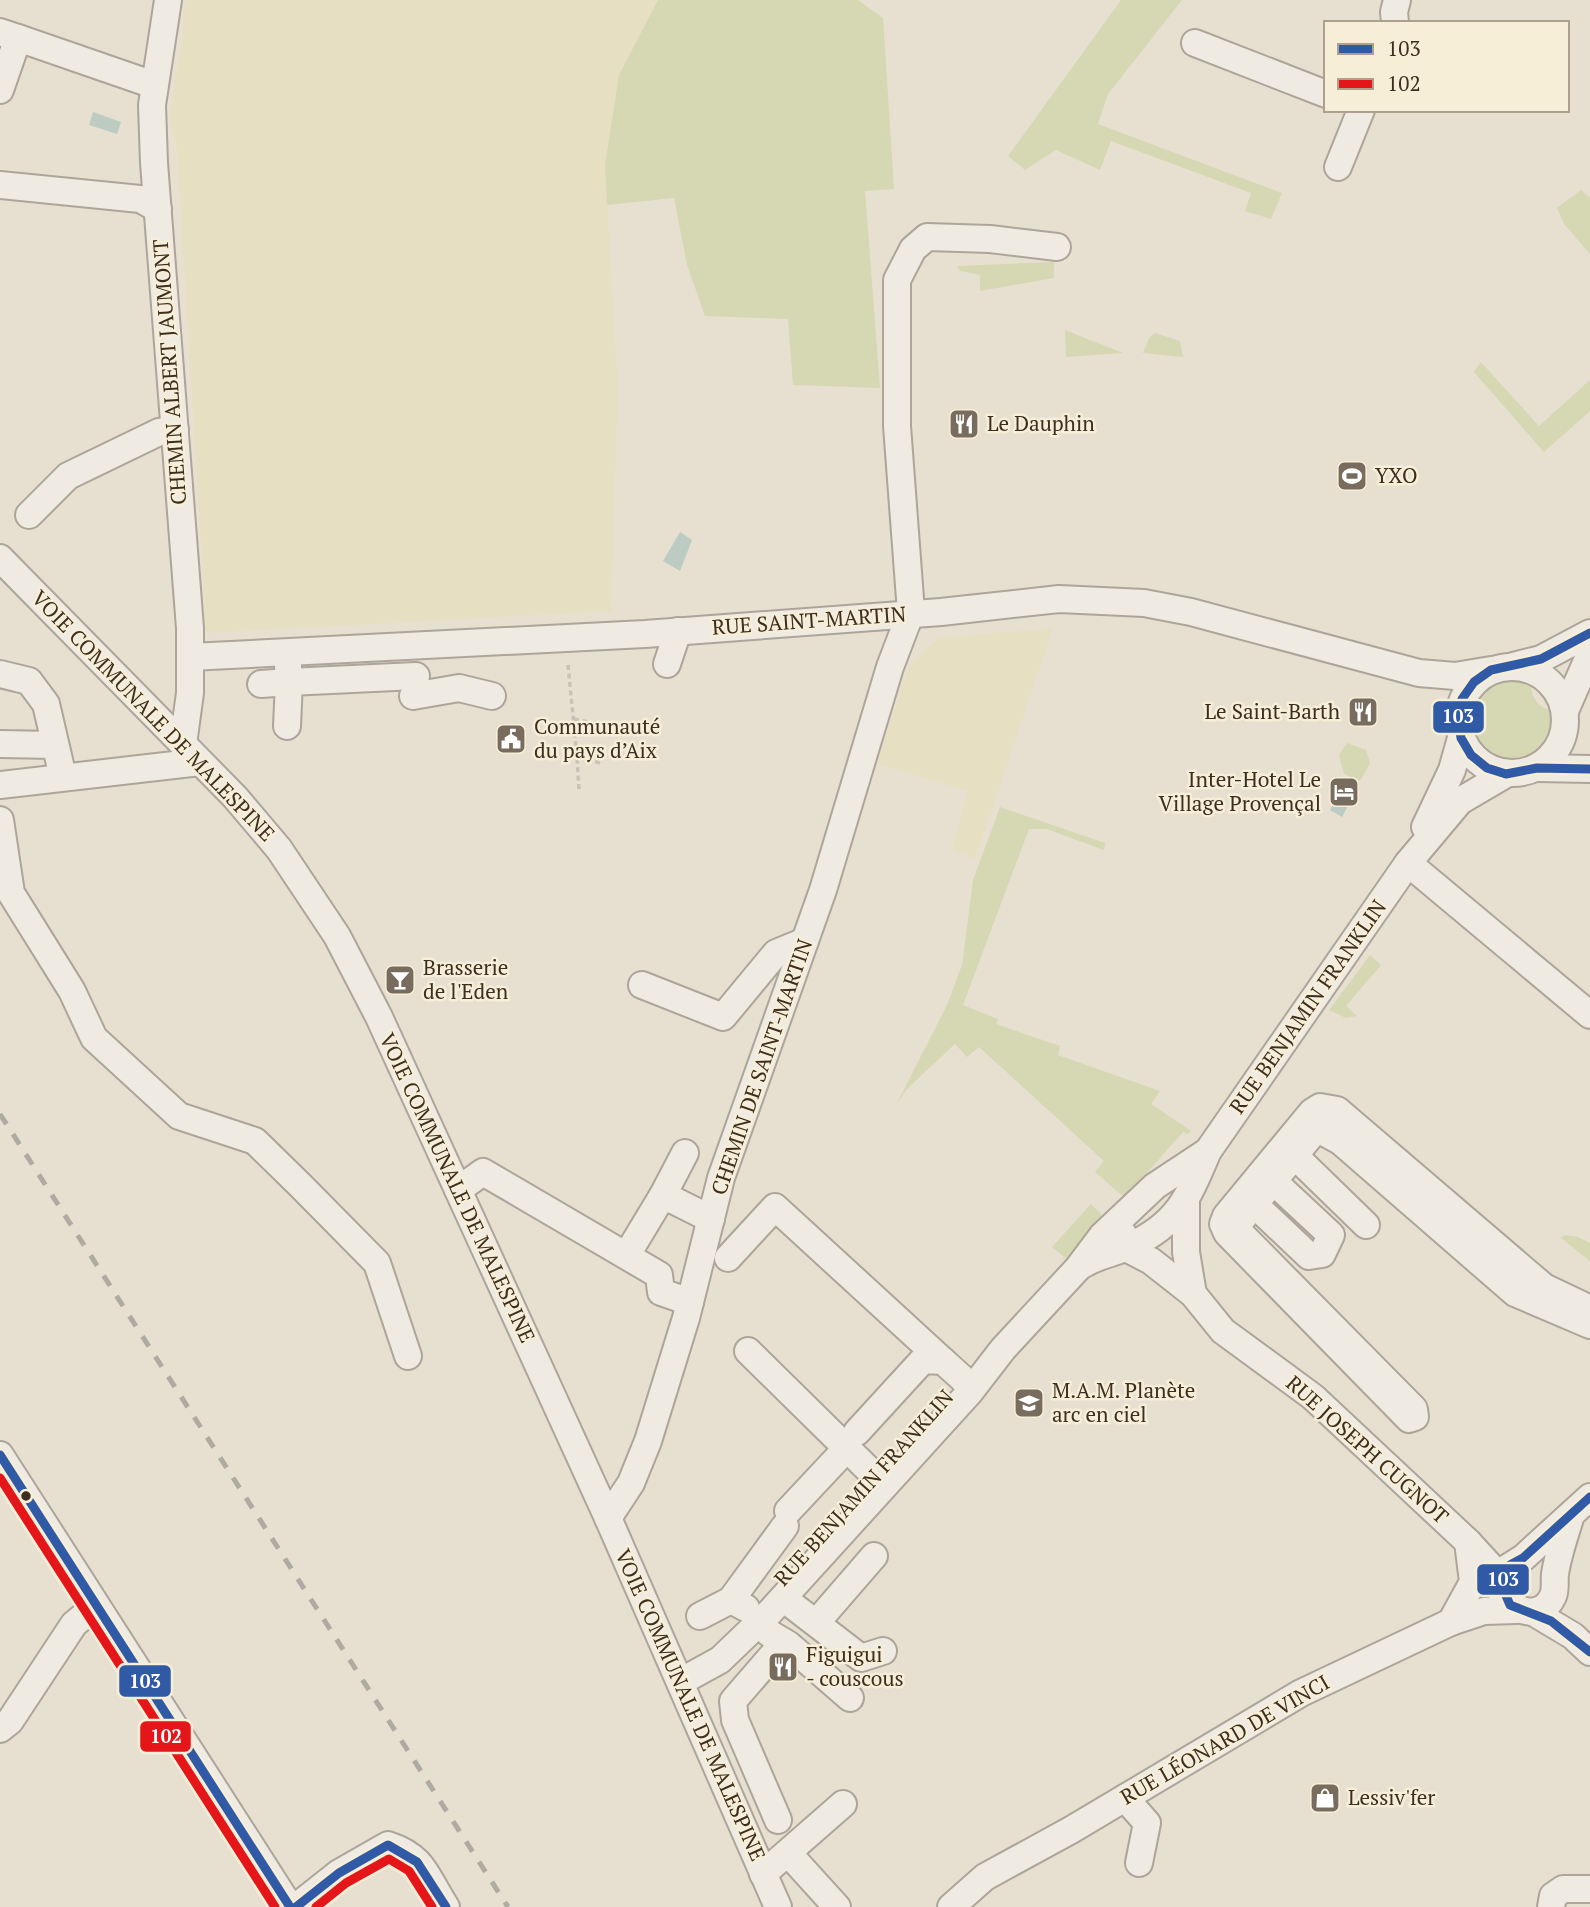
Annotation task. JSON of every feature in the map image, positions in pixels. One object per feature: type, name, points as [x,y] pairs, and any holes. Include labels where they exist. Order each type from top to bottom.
[{"type":"street","name":"CHEMIN ALBERT JAUMONT","points":[[168,0],[152,105],[190,657],[191,753]]},
{"type":"street","points":[[1395,21],[1397,0]]},
{"type":"street","points":[[0,90],[9,35],[154,85]]},
{"type":"street","points":[[1195,43],[1324,93]]},
{"type":"street","points":[[1338,167],[1360,112]]},
{"type":"street","points":[[0,186],[140,199],[158,209]]},
{"type":"street","points":[[911,612],[897,426],[897,280],[913,249],[927,237],[990,239],[1057,247]]},
{"type":"street","points":[[29,515],[68,476],[159,432],[175,430]]},
{"type":"street","name":"VOIE COMMUNALE DE MALESPINE","points":[[0,558],[235,797],[279,849],[337,936],[379,1017],[608,1518],[778,1907]]},
{"type":"street","name":"RUE SAINT-MARTIN","points":[[190,657],[678,631],[911,612],[941,612],[1059,600],[1144,603],[1191,612],[1419,673],[1455,676],[1541,659],[1590,634]]},
{"type":"street","name":"CHEMIN DE SAINT-MARTIN","points":[[608,1518],[631,1483],[644,1452],[690,1303],[721,1178],[805,941],[890,667],[911,612]]},
{"type":"street","points":[[667,664],[678,631]]},
{"type":"street","points":[[287,652],[287,726]]},
{"type":"street","points":[[1537,768],[1555,753],[1590,654]]},
{"type":"street","points":[[1459,728],[1462,699],[1474,682],[1501,668],[1530,669],[1546,679],[1559,693],[1565,722],[1590,757]]},
{"type":"street","points":[[1419,673],[1448,702],[1471,755],[1487,768],[1506,774],[1537,768],[1590,769]]},
{"type":"street","points":[[0,674],[29,681],[46,704],[63,777]]},
{"type":"street","points":[[261,684],[289,682],[459,688],[492,696]]},
{"type":"street","name":"RUE BENJAMIN FRANKLIN","points":[[1408,863],[1452,770],[1459,728]]},
{"type":"street","points":[[0,744],[55,745]]},
{"type":"street","points":[[0,785],[63,777],[191,753]]},
{"type":"street","name":"RUE BENJAMIN FRANKLIN","points":[[745,1619],[783,1598],[962,1401],[1003,1349],[1135,1204],[1155,1186],[1208,1152],[1408,863],[1460,801],[1481,785],[1506,774]]},
{"type":"street","points":[[0,820],[10,893],[72,991],[94,1038],[178,1116],[255,1140],[300,1185],[377,1264],[408,1356]]},
{"type":"street","points":[[1408,863],[1590,1016]]},
{"type":"street","points":[[642,985],[723,1017],[776,953],[805,941]]},
{"type":"street","points":[[1590,1309],[1544,1287],[1337,1110],[1320,1107],[1312,1112],[1226,1216],[1223,1224],[1227,1234],[1409,1419],[1415,1417],[1414,1409],[1242,1235],[1237,1225],[1313,1133],[1320,1130],[1330,1134],[1515,1293],[1590,1325]]},
{"type":"street","points":[[1078,1268],[1096,1256],[1126,1248],[1158,1232],[1179,1211],[1208,1152]]},
{"type":"street","points":[[631,1248],[685,1153]]},
{"type":"street","points":[[1294,1155],[1366,1225]]},
{"type":"street","points":[[458,1190],[483,1172],[659,1275],[661,1292],[690,1303]]},
{"type":"street","points":[[1253,1203],[1309,1256],[1322,1254],[1331,1235],[1272,1180]]},
{"type":"street","points":[[663,1195],[711,1219]]},
{"type":"street","points":[[1126,1248],[1123,1231],[1135,1204],[1179,1211]]},
{"type":"street","points":[[728,1258],[775,1208],[964,1380]]},
{"type":"street","name":"RUE JOSEPH CUGNOT","points":[[1179,1211],[1193,1294]]},
{"type":"street","name":"RUE JOSEPH CUGNOT","points":[[1126,1248],[1151,1261],[1193,1294],[1223,1331],[1313,1397],[1473,1547],[1509,1570],[1546,1563],[1539,1599]]},
{"type":"street","name":"RUE BENJAMIN FRANKLIN","points":[[680,1682],[720,1660],[745,1619],[874,1475],[964,1380],[1003,1349]]},
{"type":"street","points":[[748,1350],[852,1440],[874,1475]]},
{"type":"street","points":[[745,1619],[787,1518],[923,1360],[943,1361]]},
{"type":"street","points":[[0,1455],[9,1488],[96,1606],[290,1907]]},
{"type":"street","points":[[1451,1622],[1581,1506]]},
{"type":"street","points":[[1539,1599],[1581,1506]]},
{"type":"street","points":[[1451,1622],[1473,1582],[1473,1547]]},
{"type":"street","points":[[816,1623],[874,1556]]},
{"type":"street","points":[[1509,1570],[1501,1592],[1539,1599],[1581,1644]]},
{"type":"street","points":[[783,1598],[861,1658],[883,1651]]},
{"type":"street","name":"RUE LÉONARD DE VINCI","points":[[951,1907],[985,1877],[1125,1798],[1301,1693],[1451,1622],[1539,1599]]},
{"type":"street","points":[[0,1729],[9,1721],[74,1624],[96,1606]]},
{"type":"street","points":[[700,1615],[745,1619],[783,1642],[850,1698]]},
{"type":"street","points":[[779,1819],[735,1720],[733,1701],[783,1642]]},
{"type":"street","points":[[1125,1798],[1147,1823],[1139,1863]]},
{"type":"street","points":[[763,1874],[843,1804]]},
{"type":"street","points":[[296,1907],[339,1873],[388,1845],[406,1851],[420,1863],[446,1907]]},
{"type":"street","points":[[788,1853],[837,1907]]},
{"type":"street","points":[[1551,1907],[1553,1896],[1563,1889],[1590,1889]]},
{"type":"path","points":[[568,665],[579,789]]},
{"type":"path","points":[[574,719],[622,729]]},
{"type":"path","points":[[577,757],[600,763]]},
{"type":"shaded area","points":[[185,0],[658,0],[619,75],[605,165],[618,389],[611,611],[206,633],[177,148],[169,120]]},
{"type":"shaded area","points":[[93,112],[121,122],[117,134],[89,125]]},
{"type":"shaded area","points":[[680,532],[692,540],[680,571],[663,561]]},
{"type":"shaded area","points":[[1053,628],[975,860],[952,848],[968,791],[877,764],[909,665],[939,638]]},
{"type":"shaded area","points":[[1344,783],[1357,789],[1342,817],[1330,810],[1339,793],[1336,791]]},
{"type":"green space","points":[[658,0],[858,0],[883,18],[894,189],[865,191],[880,388],[793,385],[788,319],[705,316],[687,265],[674,198],[607,205],[605,165],[619,75]]},
{"type":"green space","points":[[1121,0],[1182,0],[1108,94],[1098,124],[1282,193],[1271,219],[1245,211],[1251,193],[1111,141],[1100,170],[1056,150],[1025,170],[1008,156]]},
{"type":"green space","points":[[1581,190],[1590,198],[1590,254],[1564,224],[1557,208]]},
{"type":"green space","points":[[1054,262],[1054,278],[980,291],[980,275],[960,271],[957,266]]},
{"type":"green space","points":[[1065,330],[1123,353],[1066,357]]},
{"type":"green space","points":[[1155,333],[1180,341],[1183,357],[1143,353],[1149,338]]},
{"type":"green space","points":[[1481,362],[1539,426],[1590,380],[1590,411],[1544,452],[1474,372]]},
{"type":"green space","points":[[1511,680],[1531,686],[1536,701],[1550,710],[1550,725],[1541,746],[1523,759],[1505,760],[1489,752],[1477,738],[1471,721],[1474,703],[1486,689]]},
{"type":"green space","points":[[1347,743],[1366,750],[1370,763],[1360,781],[1344,774],[1339,755]]},
{"type":"green space","points":[[1000,807],[1105,843],[1104,850],[1047,829],[1029,829],[963,1005],[998,1019],[996,1024],[1060,1046],[1058,1055],[1160,1091],[1151,1104],[1191,1131],[1188,1134],[1183,1132],[1125,1198],[1095,1172],[1104,1161],[979,1047],[967,1057],[955,1044],[907,1089],[896,1105],[947,1005],[962,965],[973,880]]},
{"type":"green space","points":[[1370,955],[1381,965],[1346,1006],[1357,1016],[1346,1018],[1329,1010]]},
{"type":"green space","points":[[1091,1204],[1101,1214],[1101,1223],[1067,1259],[1052,1247]]},
{"type":"green space","points":[[1564,1235],[1578,1237],[1590,1243],[1590,1261],[1561,1238]]},
{"type":"railway","points":[[0,1114],[508,1907]]},
{"type":"transit line","name":"103","points":[[1590,633],[1541,659],[1491,670],[1474,682],[1462,699],[1458,719],[1461,738],[1471,755],[1487,768],[1506,774],[1537,768],[1590,769]]},
{"type":"transit line","name":"103","points":[[0,1455],[290,1907]]},
{"type":"transit line","name":"102","points":[[0,1478],[275,1907]]},
{"type":"transit line","name":"103","points":[[1590,1497],[1523,1558],[1510,1565],[1501,1584],[1510,1605],[1551,1621],[1590,1652]]},
{"type":"transit line","name":"103","points":[[296,1907],[339,1873],[388,1845],[417,1862],[446,1907]]},
{"type":"transit line","name":"102","points":[[316,1907],[346,1883],[389,1859],[409,1871],[432,1907]]},
{"type":"place","name":"Le Dauphin","points":[[964,424]]},
{"type":"place","name":"YXO","points":[[1352,476]]},
{"type":"place","name":"Le Saint-Barth","points":[[1363,712]]},
{"type":"place","name":"Communauté du pays d’Aix","points":[[511,739]]},
{"type":"place","name":"Inter-Hotel Le Village Provençal","points":[[1344,792]]},
{"type":"place","name":"Brasserie de l'Eden","points":[[400,980]]},
{"type":"place","name":"M.A.M. Planète arc en ciel","points":[[1029,1403]]},
{"type":"place","name":"Figuigui - couscous","points":[[783,1667]]},
{"type":"place","name":"Lessiv'fer","points":[[1325,1798]]}]
